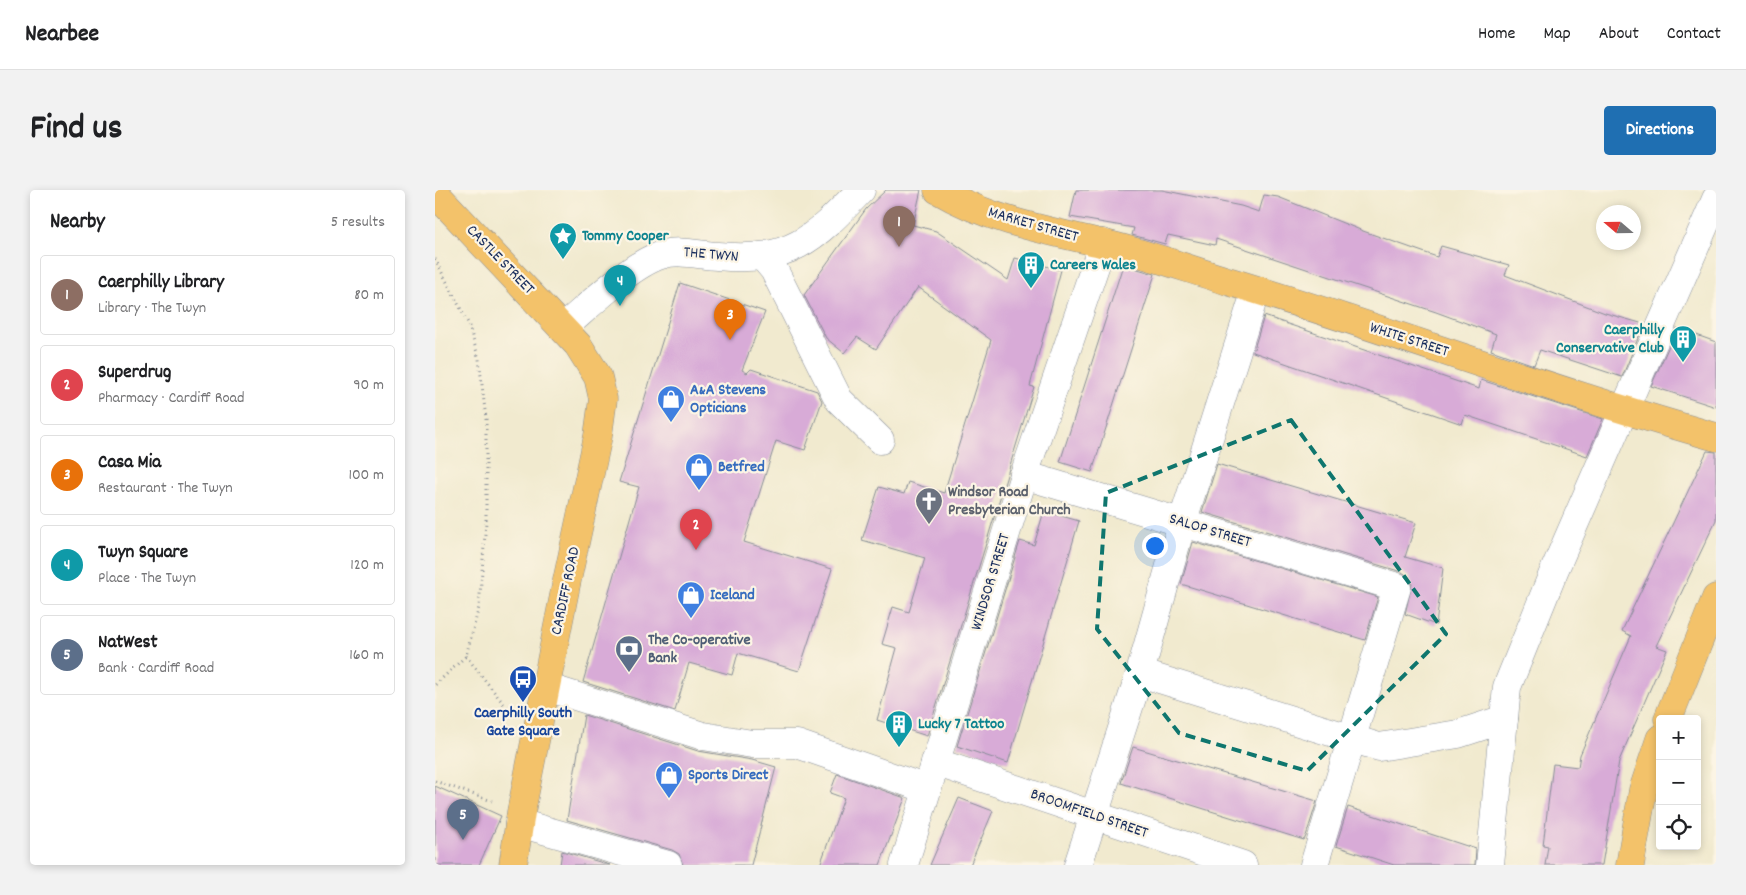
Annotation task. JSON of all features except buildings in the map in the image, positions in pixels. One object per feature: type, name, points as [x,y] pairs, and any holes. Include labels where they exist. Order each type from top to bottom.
[{"type":"main road","name":"MARKET STREET","points":[[938,190],[997,218],[1036,229],[1103,243]]},
{"type":"main road","name":"CASTLE STREET","points":[[435,193],[564,328]]},
{"type":"main road","name":"WHITE STREET","points":[[1103,243],[1256,290],[1623,411],[1716,437]]},
{"type":"main road","name":"CARDIFF ROAD","points":[[513,865],[520,818],[598,436],[603,399],[598,376],[590,362],[564,328]]},
{"type":"main road","points":[[1670,715],[1716,598]]},
{"type":"main road","points":[[1630,865],[1643,790],[1656,751]]},
{"type":"street","name":"THE TWYN","points":[[564,328],[650,259],[674,252],[742,258],[773,256],[799,246],[820,230],[861,190]]},
{"type":"street","points":[[1490,865],[1507,687],[1623,411],[1716,199]]},
{"type":"street","name":"WINDSOR STREET","points":[[904,865],[1024,475],[1103,243]]},
{"type":"street","points":[[763,257],[774,270],[839,400],[880,440]]},
{"type":"street","points":[[1078,865],[1140,673],[1182,523],[1256,290]]},
{"type":"street","name":"SALOP STREET","points":[[1024,475],[1397,587],[1351,739]]},
{"type":"street","points":[[1140,673],[1379,747],[1458,734],[1504,719]]},
{"type":"street","points":[[546,687],[703,736],[752,744],[797,744],[927,789]]},
{"type":"street","points":[[1314,865],[1351,739]]},
{"type":"street","name":"BROOMFIELD STREET","points":[[935,762],[1243,865]]},
{"type":"street","points":[[520,818],[668,865]]},
{"type":"path","points":[[435,259],[468,323],[479,359],[486,419],[487,522],[479,607],[466,656],[435,685]]},
{"type":"path","points":[[466,656],[509,711]]},
{"type":"path","points":[[435,781],[520,818]]},
{"type":"highlighted area","points":[[1291,420],[1446,634],[1307,771],[1179,733],[1097,629],[1106,493]]},
{"type":"place","name":"Caerphilly Library","points":[[899,247]]},
{"type":"place","name":"Tommy Cooper","points":[[563,260]]},
{"type":"place","name":"Careers Wales","points":[[1031,289]]},
{"type":"place","name":"Twyn Square","points":[[620,306]]},
{"type":"place","name":"Casa Mia","points":[[730,340]]},
{"type":"place","name":"Caerphilly Conservative Club","points":[[1683,363]]},
{"type":"place","name":"A&A Stevens Opticians","points":[[671,423]]},
{"type":"place","name":"Betfred","points":[[699,491]]},
{"type":"place","name":"Windsor Road Presbyterian Church","points":[[929,525]]},
{"type":"place","name":"Superdrug","points":[[696,550]]},
{"type":"place","name":"Iceland","points":[[691,619]]},
{"type":"place","name":"The Co-operative Bank","points":[[629,673]]},
{"type":"place","name":"Caerphilly South Gate Square","points":[[523,703]]},
{"type":"place","name":"Lucky 7 Tattoo","points":[[899,748]]},
{"type":"place","name":"Sports Direct","points":[[669,799]]},
{"type":"place","name":"NatWest","points":[[463,840]]}]
